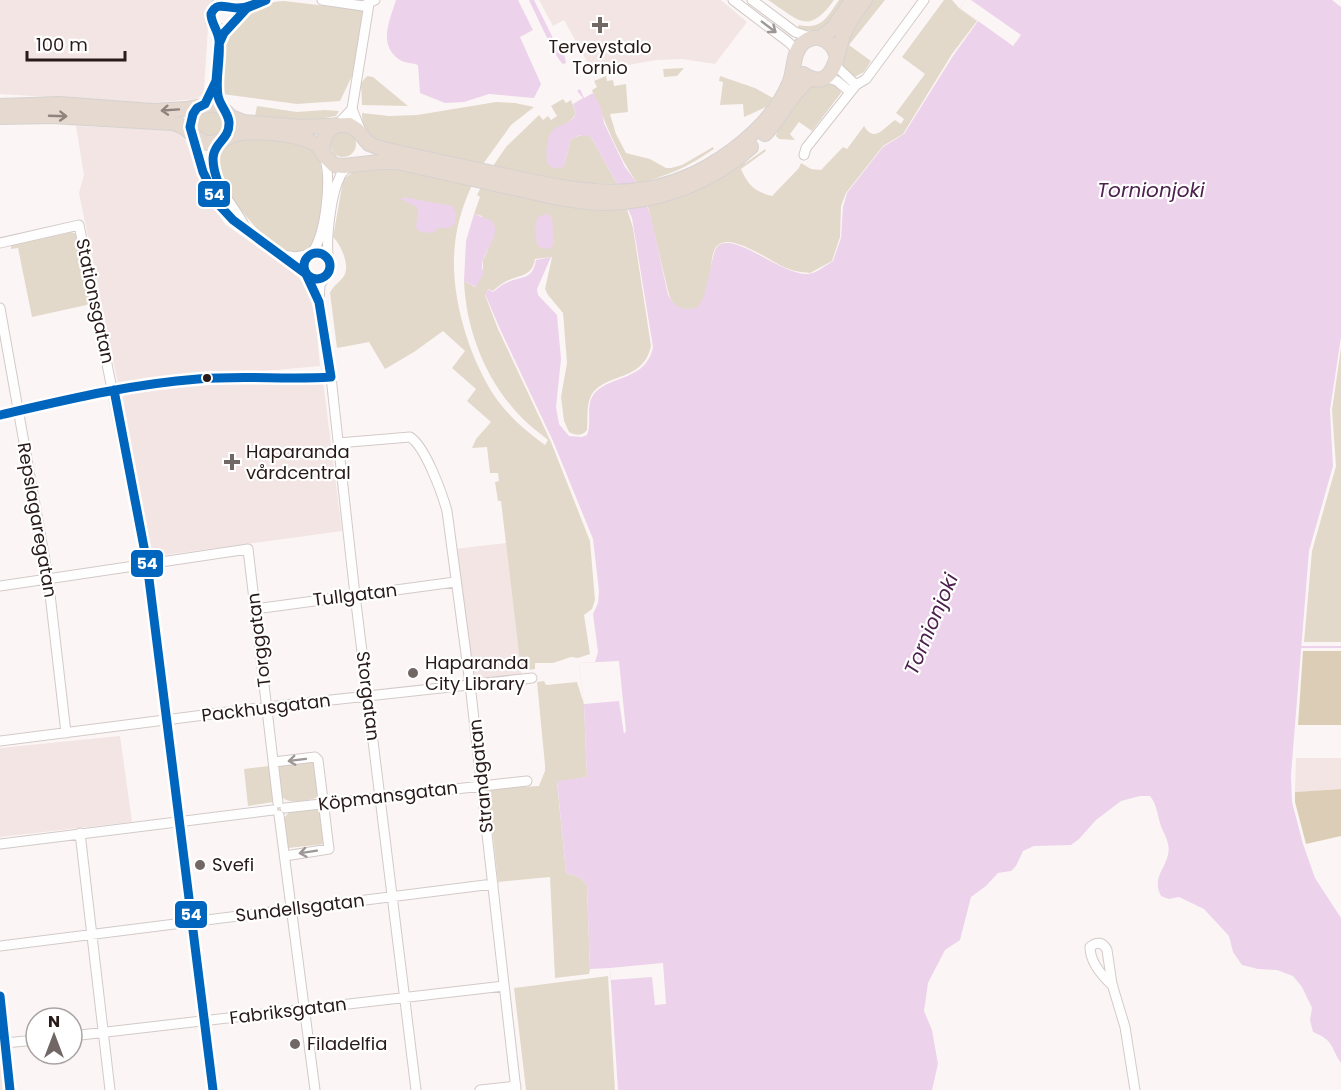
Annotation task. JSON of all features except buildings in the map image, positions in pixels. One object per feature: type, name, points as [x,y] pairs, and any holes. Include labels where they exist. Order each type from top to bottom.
[{"type":"highway","points":[[658,191],[725,156],[741,144],[769,116],[784,95],[794,71],[796,55],[805,41],[817,38],[834,27],[852,0]]},
{"type":"highway","points":[[0,117],[51,116],[172,123],[181,125],[203,142],[212,143],[246,132],[283,135],[314,143],[334,165],[398,162],[566,199],[636,196],[695,183],[738,158],[777,122],[800,87],[830,73],[836,62],[845,32],[865,0]]},
{"type":"highway","points":[[817,38],[828,41],[833,47],[836,62]]},
{"type":"highway","points":[[796,55],[800,71],[818,77]]},
{"type":"highway","points":[[0,106],[59,104],[152,111],[213,104],[239,121],[301,127],[351,126],[369,144],[383,149],[563,189],[610,197]]},
{"type":"highway","points":[[192,132],[191,117],[202,105]]},
{"type":"highway","points":[[222,139],[229,127],[224,111]]},
{"type":"highway","points":[[324,155],[322,146],[324,137],[330,129],[337,125]]},
{"type":"highway","points":[[352,165],[359,160],[363,152],[363,136]]},
{"type":"street","points":[[224,4],[210,16],[212,22],[222,28],[232,25],[247,8],[266,0]]},
{"type":"street","points":[[322,0],[363,6],[372,2]]},
{"type":"street","points":[[752,0],[795,32],[817,38]]},
{"type":"street","points":[[804,155],[806,148],[853,89],[866,79],[924,0]]},
{"type":"street","points":[[337,125],[352,109],[372,2]]},
{"type":"street","points":[[738,2],[787,41],[796,55]]},
{"type":"street","points":[[224,4],[247,8]]},
{"type":"street","points":[[224,4],[235,19]]},
{"type":"street","points":[[222,28],[216,81],[224,111]]},
{"type":"street","points":[[836,62],[853,89]]},
{"type":"street","points":[[818,77],[837,81],[853,89]]},
{"type":"street","points":[[202,105],[216,81]]},
{"type":"street","points":[[352,109],[363,136]]},
{"type":"street","name":"Storgatan","points":[[192,132],[203,172],[213,195],[229,216],[306,274],[315,279],[325,277]]},
{"type":"street","name":"Storgatan","points":[[222,139],[212,153],[213,171],[221,189],[245,227]]},
{"type":"street","points":[[306,274],[304,262],[319,239],[328,188],[328,171],[324,155]]},
{"type":"street","name":"Storgatan","points":[[352,165],[343,172],[337,183],[327,233],[330,268],[320,285],[319,302],[331,377],[355,595],[416,1090]]},
{"type":"street","name":"Stationsgatan","points":[[0,243],[79,225],[147,563],[213,1090]]},
{"type":"street","points":[[280,254],[296,257],[321,254],[329,260]]},
{"type":"street","name":"Storgatan","points":[[306,274],[319,302]]},
{"type":"street","name":"Repslagaregatan","points":[[0,308],[48,577],[66,733]]},
{"type":"street","points":[[0,415],[58,400],[200,378],[311,379],[331,377]]},
{"type":"street","name":"Strandgatan","points":[[338,443],[404,436],[416,440],[442,493],[447,511],[470,684],[516,1088]]},
{"type":"street","name":"Torggatan","points":[[147,563],[248,549],[315,1090]]},
{"type":"street","points":[[0,586],[147,563]]},
{"type":"street","name":"Tullgatan","points":[[255,609],[455,582]]},
{"type":"street","name":"Packhusgatan","points":[[0,741],[267,707],[532,678]]},
{"type":"street","points":[[274,762],[315,757],[318,760],[328,849],[285,856]]},
{"type":"street","name":"Köpmansgatan","points":[[0,844],[380,796],[527,781]]},
{"type":"street","points":[[80,833],[110,1090]]},
{"type":"street","name":"Sundellsgatan","points":[[0,946],[493,884]]},
{"type":"street","name":"Fabriksgatan","points":[[84,1035],[504,986]]},
{"type":"street","points":[[1113,986],[1125,1027],[1135,1090]]},
{"type":"street","points":[[0,996],[10,1090]]},
{"type":"street","points":[[5,1043],[24,1041]]},
{"type":"street","points":[[480,1090],[516,1088]]},
{"type":"shaded area","points":[[0,0],[230,0],[214,3],[209,11],[202,95],[196,99],[150,103],[0,94]]},
{"type":"shaded area","points":[[539,0],[721,0],[747,22],[715,64],[682,59],[656,60],[612,68],[595,76],[564,20],[553,26]]},
{"type":"shaded area","points":[[768,0],[834,0],[817,18],[803,21]]},
{"type":"shaded area","points":[[839,0],[848,0],[828,26],[816,31],[797,28],[799,25],[819,24]]},
{"type":"shaded area","points":[[872,0],[885,0],[849,45],[871,61],[864,72],[853,78],[843,68],[842,52],[850,33]]},
{"type":"shaded area","points":[[944,0],[952,0],[977,21],[952,54],[903,134],[883,146],[846,193],[841,206],[840,237],[832,261],[810,273],[785,268],[732,242],[724,242],[716,247],[711,267],[716,250],[724,243],[739,246],[777,265],[708,390],[668,295],[673,303],[669,295],[647,203],[747,162],[765,149],[766,151],[741,169],[753,187],[772,196],[801,163],[811,169],[821,170],[843,147],[847,149],[864,126],[872,134],[876,134],[895,120],[901,124],[904,119],[896,113],[925,74],[902,57]]},
{"type":"shaded area","points":[[284,1],[363,12],[354,72],[340,101],[297,104],[222,94],[222,64],[228,34],[258,7]]},
{"type":"shaded area","points":[[684,68],[677,76],[664,77],[663,69]]},
{"type":"shaded area","points":[[367,76],[373,77],[408,106],[362,105],[361,83]]},
{"type":"shaded area","points":[[606,76],[607,81],[613,80],[614,86],[626,84],[628,112],[610,114],[616,134],[626,153],[650,159],[666,168],[671,168],[682,165],[713,147],[714,149],[677,170],[637,183],[617,149],[592,90],[597,87],[594,81]]},
{"type":"shaded area","points":[[720,76],[755,88],[773,98],[766,107],[744,117],[743,104],[720,105],[723,82],[719,81]]},
{"type":"shaded area","points":[[831,82],[840,89],[841,93],[812,131],[799,122],[790,134],[795,140],[779,139],[776,136],[779,125],[804,87]]},
{"type":"shaded area","points":[[563,99],[566,103],[571,100],[576,114],[570,121],[564,166],[571,139],[586,135],[591,137],[617,184],[572,183],[493,166],[506,147],[539,115],[543,120],[548,116],[551,120],[557,116],[551,106]]},
{"type":"shaded area","points":[[496,102],[534,107],[511,125],[483,164],[376,141],[367,132],[363,122],[362,113],[389,116],[417,115]]},
{"type":"shaded area","points":[[257,106],[297,112],[339,111],[336,116],[326,118],[285,119],[255,116]]},
{"type":"shaded area","points":[[210,110],[219,114],[223,123],[219,132],[210,136],[201,132],[197,123],[201,114]]},
{"type":"shaded area","points":[[76,126],[172,130],[183,133],[206,196],[225,224],[298,276],[307,289],[316,323],[320,366],[118,384],[79,193],[84,175]]},
{"type":"shaded area","points":[[343,131],[352,135],[356,144],[352,153],[343,157],[334,153],[330,144],[334,135]]},
{"type":"shaded area","points":[[255,137],[302,143],[313,148],[318,156],[323,181],[322,211],[317,237],[308,249],[291,252],[273,244],[254,225],[223,186],[217,164],[219,148],[234,140]]},
{"type":"shaded area","points":[[388,166],[473,183],[461,213],[455,244],[455,284],[463,326],[478,366],[498,401],[508,413],[545,445],[548,440],[523,419],[499,389],[489,373],[474,338],[464,281],[475,287],[483,273],[483,260],[489,247],[482,216],[474,214],[480,197],[477,195],[482,185],[626,206],[633,228],[651,346],[647,358],[640,366],[597,388],[589,400],[587,430],[583,433],[576,435],[569,432],[564,421],[561,397],[567,363],[563,313],[545,289],[552,257],[535,259],[528,273],[510,279],[493,291],[488,289],[485,295],[498,329],[551,442],[590,541],[595,600],[592,609],[584,615],[590,654],[553,663],[535,663],[535,669],[521,671],[501,501],[498,501],[495,482],[499,481],[498,473],[490,473],[487,447],[472,448],[476,439],[491,422],[467,401],[476,389],[452,368],[465,351],[443,331],[385,369],[369,342],[337,348],[330,293],[346,270],[344,254],[333,237],[343,181],[357,171]]},
{"type":"shaded area","points":[[72,232],[78,235],[91,304],[32,317],[18,248],[11,249],[11,245]]},
{"type":"shaded area","points":[[1341,348],[1341,642],[1304,642],[1312,551],[1336,466],[1332,410]]},
{"type":"shaded area","name":"Haparanda vårdcentral","points":[[323,381],[342,531],[150,557],[118,394],[228,383]]},
{"type":"shaded area","points":[[506,543],[522,680],[473,684],[455,549]]},
{"type":"shaded area","points":[[1303,651],[1341,651],[1341,725],[1298,725]]},
{"type":"shaded area","points":[[544,681],[546,685],[577,682],[584,704],[587,777],[557,782],[566,873],[581,879],[587,886],[590,969],[589,974],[555,978],[550,877],[498,882],[488,789],[539,786],[545,765],[537,682]]},
{"type":"shaded area","points":[[120,736],[132,822],[0,837],[0,748]]},
{"type":"shaded area","points":[[1296,758],[1341,758],[1341,789],[1295,792]]},
{"type":"shaded area","points":[[315,762],[320,797],[299,801],[284,799],[280,792],[277,770],[281,764]]},
{"type":"shaded area","points":[[269,766],[274,802],[248,806],[244,769]]},
{"type":"shaded area","points":[[1341,789],[1341,836],[1306,844],[1295,802],[1295,792]]},
{"type":"shaded area","points":[[321,808],[325,844],[288,848],[284,818],[291,810]]},
{"type":"shaded area","points":[[608,976],[615,1090],[526,1090],[514,988]]},
{"type":"shaded area","points":[[0,1043],[3,1043],[8,1090],[0,1090]]},
{"type":"water","points":[[396,0],[518,0],[533,30],[520,37],[541,84],[534,98],[489,94],[464,102],[445,103],[420,93],[418,65],[400,60],[393,54],[387,40]]},
{"type":"water","points":[[529,0],[534,0],[556,44],[563,49],[566,63],[563,64],[556,54]]},
{"type":"water","name":"Tornionjoki","points":[[965,0],[1332,0],[1341,7],[1341,337],[1330,410],[1333,466],[1309,551],[1291,775],[1292,802],[1303,844],[1315,878],[1341,918],[1341,1063],[1329,1042],[1313,1032],[1310,1020],[1312,1008],[1302,987],[1293,976],[1277,970],[1242,965],[1233,952],[1229,936],[1204,909],[1179,897],[1169,899],[1161,896],[1158,879],[1168,855],[1168,846],[1152,799],[1150,796],[1140,796],[1121,801],[1096,820],[1071,845],[1034,846],[1023,851],[1011,871],[998,873],[971,897],[960,940],[945,950],[928,983],[924,1011],[932,1030],[938,1064],[932,1090],[618,1090],[610,968],[590,969],[587,886],[581,879],[566,873],[557,781],[587,777],[584,704],[579,663],[595,662],[598,652],[593,614],[598,603],[599,591],[593,539],[553,441],[485,294],[488,289],[493,292],[504,284],[529,275],[536,260],[551,257],[537,289],[538,295],[557,315],[561,359],[556,407],[559,424],[569,436],[587,435],[589,406],[592,397],[606,385],[642,367],[649,359],[653,347],[632,218],[617,184],[591,137],[580,135],[571,139],[564,166],[560,169],[551,167],[547,163],[549,137],[553,130],[571,120],[576,114],[573,104],[583,98],[577,91],[580,89],[584,98],[593,93],[601,108],[604,123],[625,167],[637,183],[646,203],[668,295],[680,308],[698,307],[704,296],[715,250],[722,244],[730,243],[739,246],[786,268],[807,274],[833,261],[841,238],[843,207],[847,193],[883,147],[904,134],[978,21],[960,8]]},
{"type":"water","points":[[403,197],[452,206],[456,213],[455,223],[450,228],[438,228],[433,233],[420,232],[416,228],[418,208],[401,199]]},
{"type":"water","points":[[474,214],[491,220],[495,226],[493,240],[483,260],[484,273],[476,287],[464,281],[466,241]]},
{"type":"water","points":[[548,214],[552,218],[554,242],[551,248],[543,249],[537,245],[535,225],[539,216]]},
{"type":"pier","points":[[965,0],[971,0],[1021,35],[1013,46],[960,8]]},
{"type":"pier","points":[[619,661],[626,731],[624,734],[619,701],[584,704],[579,663]]},
{"type":"pier","points":[[663,963],[666,1004],[655,1005],[652,977],[611,980],[610,968]]},
{"type":"waterway","points":[[1301,647],[1341,647]]},
{"type":"transit line","name":"54","points":[[266,0],[247,8],[224,33],[219,44],[216,81],[205,104],[197,108],[193,114],[190,127],[203,172],[220,206],[233,220],[306,274],[319,302],[331,377]]},
{"type":"transit line","name":"54","points":[[218,182],[213,158],[228,130],[229,122],[218,96],[219,40],[211,14],[219,6],[240,8],[257,3]]},
{"type":"transit line","name":"54","points":[[317,253],[326,257],[330,266],[326,275],[317,279],[308,275],[304,266],[308,257],[317,253]]},
{"type":"transit line","name":"54","points":[[0,415],[98,393],[173,381],[231,377],[331,377]]},
{"type":"transit line","name":"54","points":[[114,390],[147,563],[213,1090]]},
{"type":"transit line","name":"54","points":[[0,996],[10,1090]]},
{"type":"place","name":"Terveystalo Tornio","points":[[600,25]]},
{"type":"place","name":"Haparanda vårdcentral","points":[[232,462]]},
{"type":"place","name":"Haparanda City Library","points":[[413,673]]},
{"type":"place","name":"Svefi","points":[[200,865]]},
{"type":"place","name":"Filadelfia","points":[[295,1044]]}]
